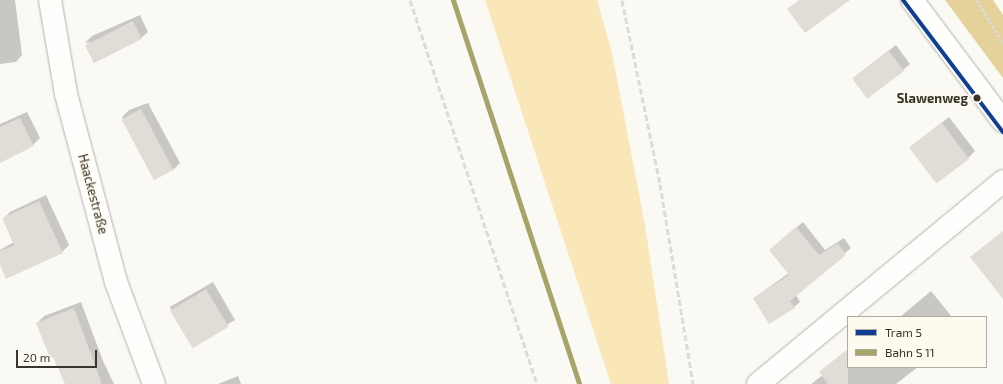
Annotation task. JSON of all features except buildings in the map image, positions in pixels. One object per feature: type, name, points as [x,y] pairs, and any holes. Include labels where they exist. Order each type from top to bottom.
[{"type":"street","name":"Haackestraße","points":[[50,0],[66,94],[112,267],[154,384]]},
{"type":"street","points":[[912,0],[1003,120]]},
{"type":"street","points":[[758,384],[1003,181]]},
{"type":"path","points":[[977,0],[1003,44]]},
{"type":"shaded area","points":[[485,0],[597,0],[612,53],[645,225],[669,384],[611,384]]},
{"type":"shaded area","points":[[945,0],[993,0],[1003,15],[1003,78]]},
{"type":"railway","points":[[410,0],[537,384]]},
{"type":"railway","points":[[622,0],[660,184],[693,384]]},
{"type":"tram line","name":"5","points":[[903,0],[1003,132]]},
{"type":"transit line","points":[[453,0],[579,384]]},
{"type":"place","name":"Slawenweg","points":[[977,98]]}]
